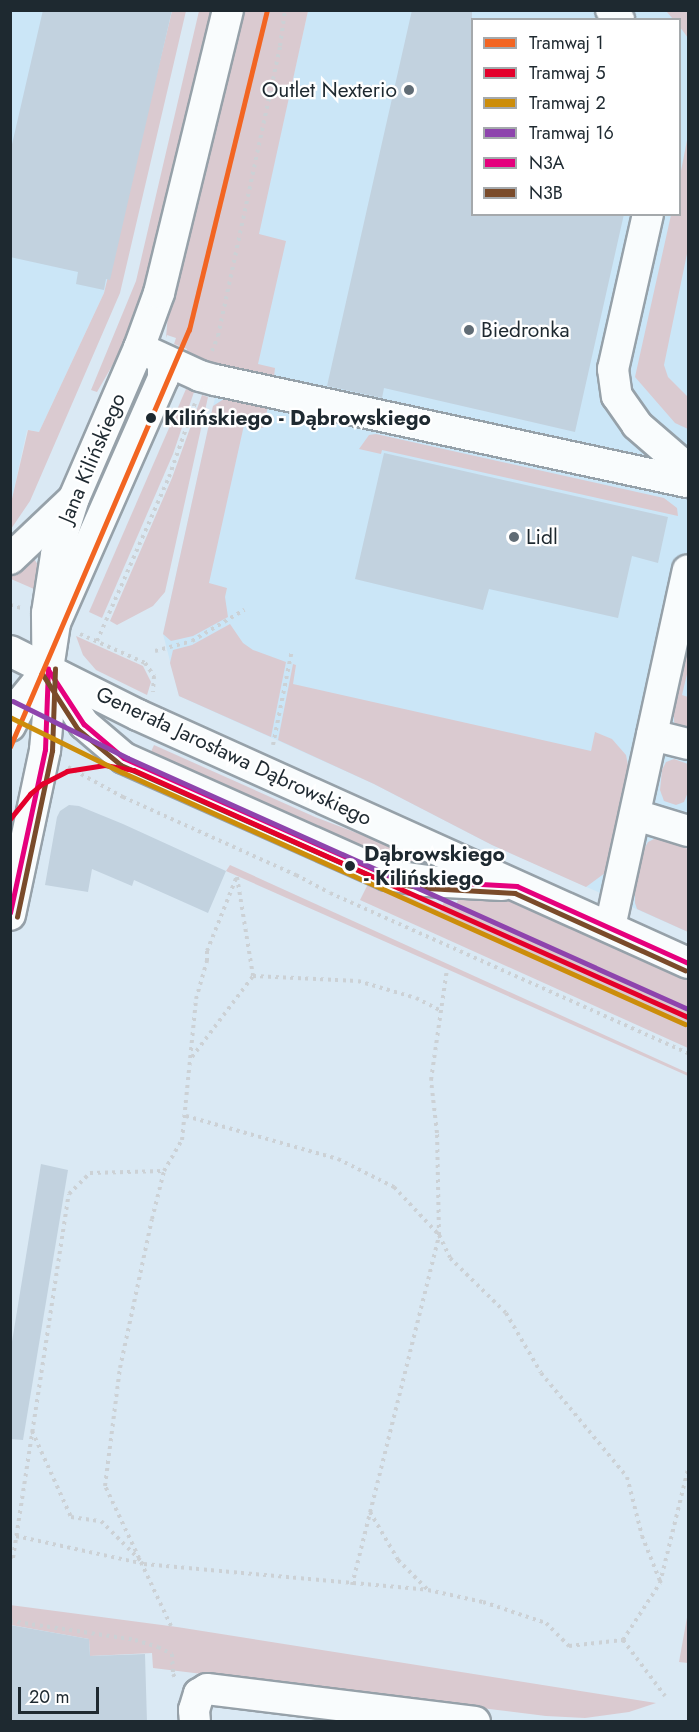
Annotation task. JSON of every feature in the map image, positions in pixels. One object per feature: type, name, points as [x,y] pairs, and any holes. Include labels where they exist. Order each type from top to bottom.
[{"type":"street","name":"Jana Kilińskiego","points":[[10,915],[45,750],[47,615],[62,531],[74,498],[151,354],[154,308],[174,240],[228,10]]},
{"type":"street","points":[[648,216],[613,369],[617,396],[637,425],[688,469]]},
{"type":"street","points":[[151,354],[203,377],[286,397],[688,482]]},
{"type":"street","points":[[10,726],[23,700],[48,669],[56,623],[163,378],[151,354]]},
{"type":"street","points":[[10,559],[74,498]]},
{"type":"street","points":[[610,927],[688,570]]},
{"type":"street","name":"Generała Jarosława Dąbrowskiego","points":[[10,651],[138,715],[688,963]]},
{"type":"street","points":[[10,688],[29,682],[48,669]]},
{"type":"street","points":[[48,669],[84,724],[124,758],[380,873],[396,878],[427,881],[517,886]]},
{"type":"street","points":[[652,735],[688,744]]},
{"type":"street","points":[[636,815],[688,831]]},
{"type":"street","points":[[199,1707],[475,1722]]},
{"type":"path","points":[[97,641],[169,477],[218,336],[280,46],[285,10]]},
{"type":"path","points":[[155,651],[192,640],[244,610]]},
{"type":"path","points":[[74,631],[140,660],[149,667],[155,681],[151,697]]},
{"type":"path","points":[[273,745],[292,650]]},
{"type":"path","points":[[66,766],[123,797],[296,875],[330,893],[688,1053]]},
{"type":"path","points":[[171,1626],[144,1564],[105,1486],[120,1368],[164,1171],[182,1140],[196,999],[207,960],[207,951],[237,876],[252,976],[192,1057]]},
{"type":"path","points":[[352,1585],[439,1236],[437,1133],[431,1080],[447,969]]},
{"type":"path","points":[[252,976],[358,981],[416,998],[441,1011]]},
{"type":"path","points":[[186,1116],[338,1159],[394,1187],[439,1236],[450,1258],[506,1313],[541,1373],[627,1477],[642,1536],[660,1583]]},
{"type":"path","points":[[10,1557],[13,1558],[69,1194],[90,1173],[164,1171]]},
{"type":"path","points":[[32,1431],[71,1517],[101,1521],[144,1564]]},
{"type":"path","points":[[623,1640],[660,1583],[688,1469]]},
{"type":"path","points":[[369,1511],[398,1560],[428,1590]]},
{"type":"path","points":[[16,1536],[144,1564],[352,1585],[428,1590],[483,1602],[546,1623],[569,1646],[623,1640]]},
{"type":"path","points":[[10,1621],[135,1640],[172,1654],[173,1674],[199,1707]]},
{"type":"path","points":[[623,1640],[665,1696]]},
{"type":"shaded area","points":[[11,11],[172,11],[104,293],[39,432],[27,430],[11,503]]},
{"type":"shaded area","points":[[172,11],[186,11],[120,293],[30,501],[11,529],[11,503],[28,430],[39,432],[104,293]]},
{"type":"shaded area","points":[[199,11],[213,11],[152,270],[127,340],[97,392],[91,390],[136,281]]},
{"type":"shaded area","points":[[243,11],[308,11],[259,234],[286,241],[258,364],[275,368],[273,386],[210,371],[212,363],[205,360],[202,368],[183,360],[187,349],[174,344],[176,338],[167,335],[166,338],[168,313],[188,243]]},
{"type":"shaded area","points":[[308,11],[688,11],[688,932],[492,845],[374,784],[179,696],[163,634],[215,398],[223,390]]},
{"type":"shaded area","points":[[666,11],[688,11],[688,38],[681,28],[681,18],[672,18]]},
{"type":"shaded area","points":[[688,135],[688,249],[664,365],[668,377],[688,397],[688,429],[675,423],[635,377],[671,216],[681,216],[681,171]]},
{"type":"shaded area","points":[[186,389],[194,392],[173,454],[102,618],[89,612]]},
{"type":"shaded area","points":[[202,395],[208,397],[165,592],[153,606],[117,625],[110,621],[172,478]]},
{"type":"shaded area","points":[[227,397],[268,407],[263,428],[244,425],[209,583],[227,588],[225,597],[228,617],[193,636],[171,641],[163,634],[213,406]]},
{"type":"shaded area","points":[[376,434],[664,498],[677,508],[678,516],[382,450],[381,454],[359,449],[369,435]]},
{"type":"shaded area","points":[[33,557],[38,565],[34,589],[11,579],[11,570]]},
{"type":"shaded area","points":[[230,624],[243,643],[253,650],[286,662],[271,737],[179,696],[170,663],[173,650],[192,645]]},
{"type":"shaded area","points":[[76,636],[143,666],[151,682],[147,695],[96,670],[83,655]]},
{"type":"shaded area","points":[[688,646],[688,670],[682,695],[688,697],[688,728],[679,728],[674,722],[674,711]]},
{"type":"shaded area","points":[[293,664],[296,665],[293,684],[591,751],[595,732],[612,739],[626,755],[630,775],[605,873],[586,887],[492,845],[374,784],[278,740]]},
{"type":"shaded area","points":[[154,745],[315,817],[412,854],[440,868],[404,870],[149,756]]},
{"type":"shaded area","points":[[674,759],[688,764],[688,792],[684,802],[676,805],[664,801],[660,790],[662,770],[666,762]]},
{"type":"shaded area","points":[[662,835],[688,849],[688,932],[637,909],[635,903],[635,887],[644,849],[648,842]]},
{"type":"shaded area","points":[[230,865],[688,1073],[688,1076],[226,871]]},
{"type":"shaded area","points":[[370,880],[440,911],[445,900],[456,904],[460,896],[502,895],[688,978],[688,1048],[360,900]]},
{"type":"shaded area","points":[[10,1605],[177,1627],[656,1703],[629,1712],[585,1718],[546,1716],[153,1668],[152,1653],[90,1656],[89,1639],[11,1625]]},
{"type":"shaded area","points":[[688,1612],[688,1663],[679,1662]]},
{"type":"building","points":[[43,10],[172,10],[110,280],[106,279],[104,290],[76,284],[78,272],[10,257],[10,153]]},
{"type":"building","points":[[412,10],[472,10],[471,216],[624,216],[575,432],[384,388],[382,398],[327,386]]},
{"type":"building","name":"Lidl","points":[[384,453],[668,517],[658,563],[632,556],[618,618],[489,589],[483,610],[355,579]]},
{"type":"building","points":[[69,805],[79,806],[123,824],[226,871],[208,913],[134,880],[132,886],[92,869],[88,892],[45,885],[57,817],[60,811]]},
{"type":"building","points":[[41,1164],[68,1170],[23,1440],[10,1439],[10,1354]]},
{"type":"building","points":[[10,1625],[89,1639],[90,1656],[145,1654],[147,1722],[10,1722]]},
{"type":"tram line","name":"1","points":[[10,747],[189,330],[267,10]]},
{"type":"tram line","name":"16","points":[[13,701],[128,758],[688,1009]]},
{"type":"tram line","name":"2","points":[[10,717],[122,772],[685,1024]]},
{"type":"tram line","name":"5","points":[[10,819],[30,794],[42,784],[67,771],[105,765],[134,770],[688,1017]]},
{"type":"transit line","name":"N3A","points":[[48,669],[84,724],[124,758],[387,875],[427,881],[517,886],[688,963]]},
{"type":"transit line","name":"N3A","points":[[10,913],[45,750],[48,669]]},
{"type":"transit line","name":"N3B","points":[[17,917],[52,751],[55,669]]},
{"type":"transit line","name":"N3B","points":[[42,673],[78,729],[121,765],[385,882],[427,888],[515,893],[685,970]]},
{"type":"place","name":"Outlet Nexterio","points":[[409,90]]},
{"type":"place","name":"Biedronka","points":[[469,330]]},
{"type":"place","name":"Kilińskiego - Dąbrowskiego","points":[[151,418]]},
{"type":"place","name":"Lidl","points":[[514,537]]},
{"type":"place","name":"Dąbrowskiego - Kilińskiego","points":[[350,866]]}]
